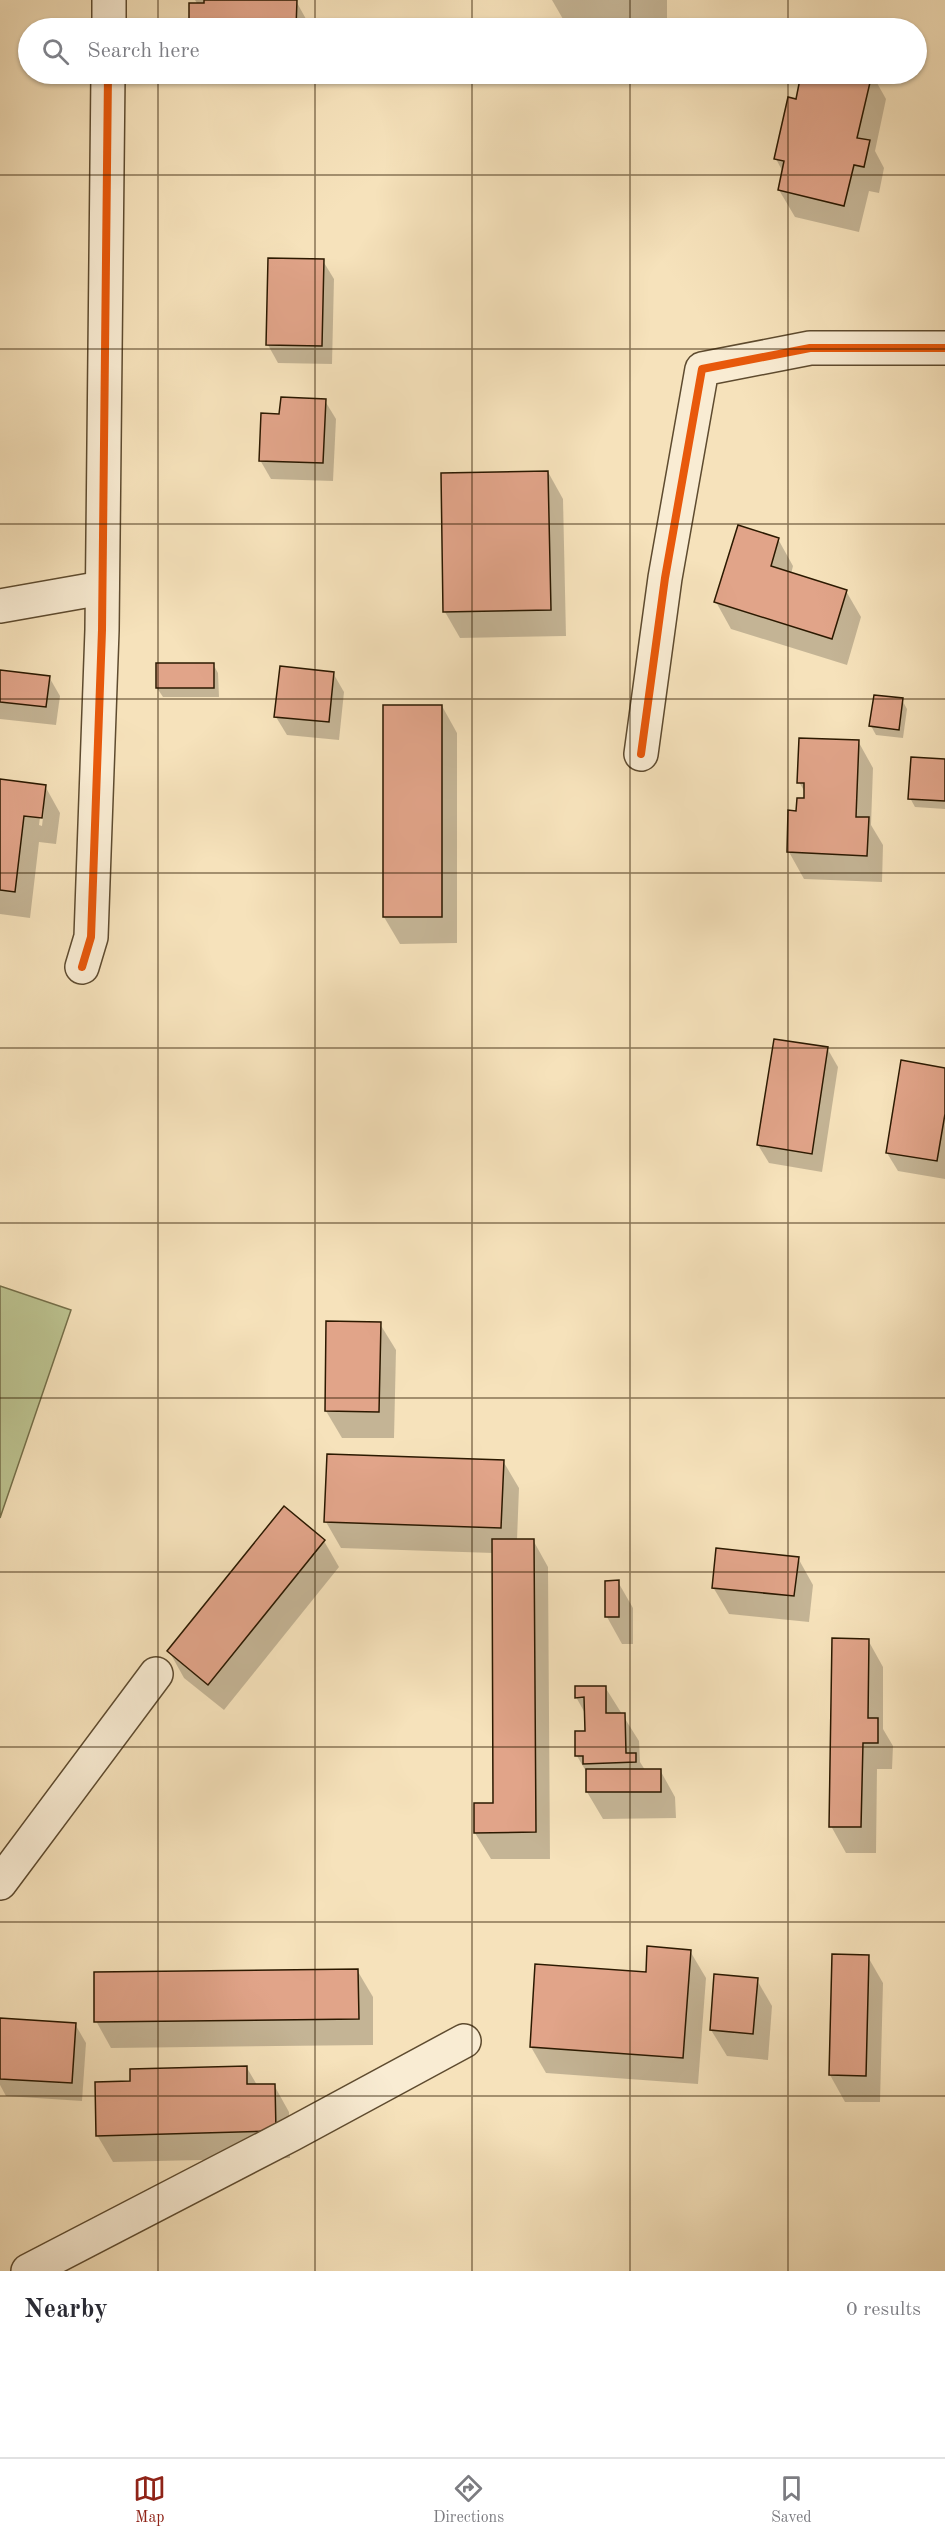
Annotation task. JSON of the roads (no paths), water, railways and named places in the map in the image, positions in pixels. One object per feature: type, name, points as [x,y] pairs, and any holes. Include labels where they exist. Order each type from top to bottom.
[{"type":"street","points":[[109,0],[109,18]]},
{"type":"street","points":[[82,968],[91,937],[102,588],[108,84]]},
{"type":"street","points":[[641,754],[665,578],[702,369],[810,348],[945,348]]},
{"type":"street","points":[[0,606],[102,588]]},
{"type":"street","points":[[0,1884],[156,1674]]},
{"type":"street","points":[[28,2271],[292,2134],[464,2041]]}]
